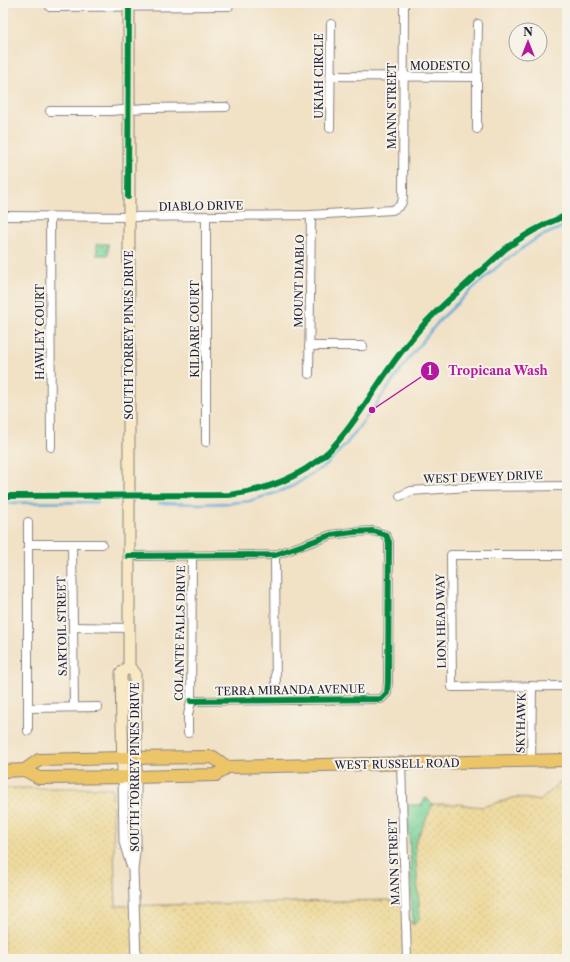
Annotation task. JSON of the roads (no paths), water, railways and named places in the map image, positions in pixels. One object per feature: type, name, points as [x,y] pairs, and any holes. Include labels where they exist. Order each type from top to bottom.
[{"type":"main road","name":"SOUTH TORREY PINES DRIVE","points":[[129,5],[129,667],[136,673],[136,777]]},
{"type":"main road","name":"SOUTH TORREY PINES DRIVE","points":[[123,777],[121,673],[129,667]]},
{"type":"main road","name":"WEST RUSSELL ROAD","points":[[25,770],[39,760],[122,758],[213,757],[227,767]]},
{"type":"main road","name":"WEST RUSSELL ROAD","points":[[3,771],[25,770],[39,778],[136,777],[216,775],[227,767],[567,760]]},
{"type":"street","name":"MANN STREET","points":[[399,208],[403,201],[404,3]]},
{"type":"street","points":[[50,7],[129,5],[229,6]]},
{"type":"street","name":"UKIAH CIRCLE","points":[[330,128],[331,24]]},
{"type":"street","points":[[478,24],[478,129]]},
{"type":"street","name":"MODESTO","points":[[330,76],[477,77]]},
{"type":"street","points":[[50,111],[111,111],[146,108],[226,107]]},
{"type":"street","name":"DIABLO DRIVE","points":[[3,216],[129,218],[311,215],[392,210],[399,208]]},
{"type":"street","name":"MOUNT DIABLO","points":[[309,374],[311,215]]},
{"type":"street","name":"HAWLEY COURT","points":[[50,217],[51,447]]},
{"type":"street","name":"KILDARE COURT","points":[[206,217],[206,442]]},
{"type":"street","points":[[309,346],[362,346]]},
{"type":"street","name":"WEST DEWEY DRIVE","points":[[400,496],[411,490],[567,486]]},
{"type":"street","points":[[28,522],[28,731]]},
{"type":"street","name":"TERRA MIRANDA AVENUE","points":[[191,701],[381,699],[387,693],[389,542],[386,535],[373,531],[331,535],[275,555]]},
{"type":"street","points":[[28,544],[102,544]]},
{"type":"street","name":"SARTOIL STREET","points":[[72,544],[74,707]]},
{"type":"street","points":[[128,556],[275,555],[276,700]]},
{"type":"street","name":"LION HEAD WAY","points":[[532,686],[452,687],[451,555],[567,555]]},
{"type":"street","name":"COLANTE FALLS DRIVE","points":[[188,733],[188,715],[191,701],[192,556]]},
{"type":"street","points":[[73,628],[129,628]]},
{"type":"street","points":[[532,686],[567,686]]},
{"type":"street","name":"SKYHAWK","points":[[531,761],[532,686]]},
{"type":"street","points":[[28,708],[98,707]]},
{"type":"street","name":"MANN STREET","points":[[401,763],[407,959]]},
{"type":"street","name":"SOUTH TORREY PINES DRIVE","points":[[123,777],[124,842],[133,870]]},
{"type":"street","name":"SOUTH TORREY PINES DRIVE","points":[[136,777],[136,842],[133,870],[136,959]]},
{"type":"waterway","points":[[159,503],[200,504],[249,501],[293,486],[326,465],[347,443],[410,357],[439,321],[504,261],[537,238],[567,225]]},
{"type":"waterway","points":[[3,503],[98,502]]},
{"type":"place","name":"Tropicana Wash","points":[[372,410]]}]
